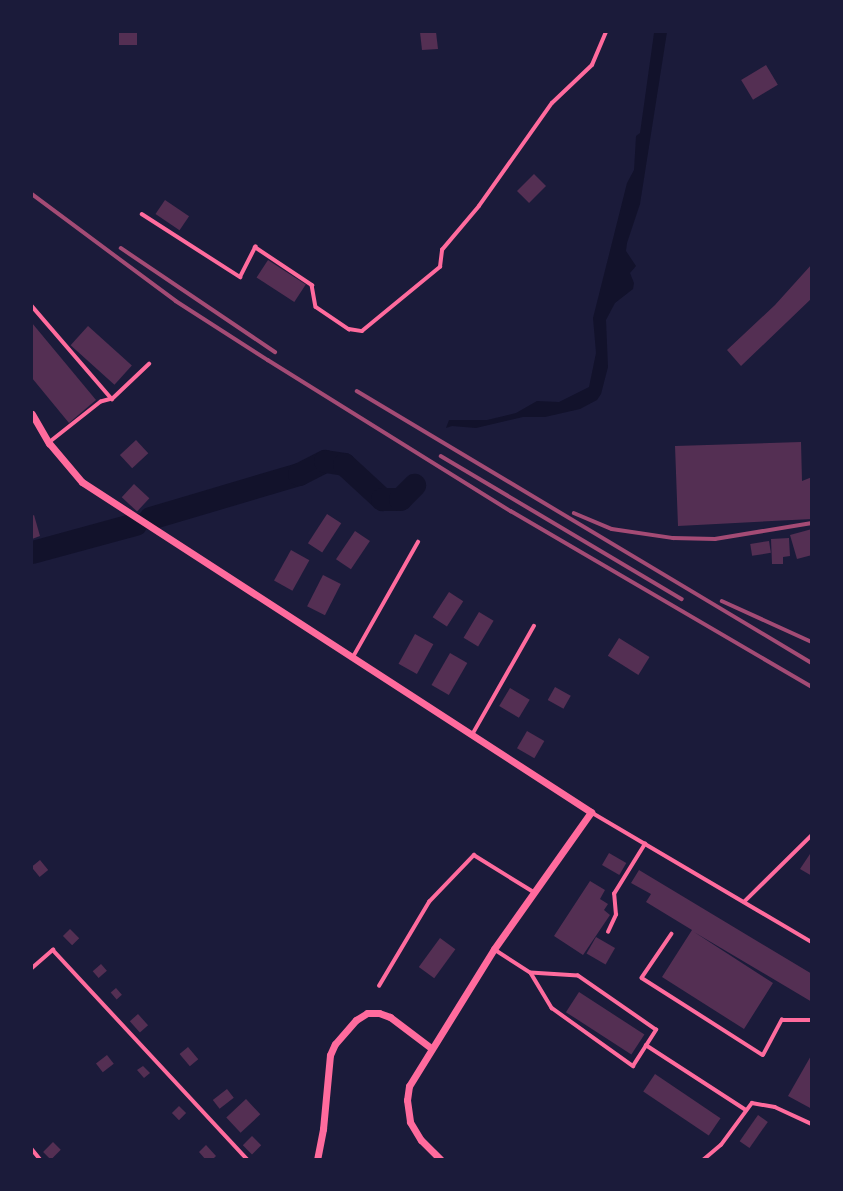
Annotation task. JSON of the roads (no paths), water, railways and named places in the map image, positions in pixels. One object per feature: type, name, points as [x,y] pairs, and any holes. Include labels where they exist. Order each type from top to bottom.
[{"type":"street","points":[[32,414],[49,443],[82,481],[591,812],[494,949],[409,1086],[407,1100],[410,1122],[421,1140],[441,1160]]},
{"type":"street","points":[[317,1160],[323,1129],[330,1055],[335,1044],[356,1020],[367,1013],[390,1017],[431,1048]]},
{"type":"lane","points":[[142,214],[240,277],[256,247],[312,285],[316,307],[349,329],[362,331],[440,267],[442,250],[486,196],[552,103],[592,65],[606,32]]},
{"type":"lane","points":[[32,306],[112,399]]},
{"type":"lane","points":[[49,443],[101,402],[112,399],[149,364]]},
{"type":"lane","points":[[353,657],[418,542]]},
{"type":"lane","points":[[472,735],[534,626]]},
{"type":"lane","points":[[591,812],[811,942]]},
{"type":"lane","points":[[744,902],[811,835]]},
{"type":"lane","points":[[608,933],[616,915],[614,894],[645,844]]},
{"type":"lane","points":[[379,986],[429,902],[474,855],[534,892]]},
{"type":"lane","points":[[672,934],[642,978],[763,1055],[782,1020],[811,1020]]},
{"type":"lane","points":[[494,949],[531,973],[552,1008],[633,1066],[656,1030],[578,976],[531,973]]},
{"type":"lane","points":[[32,968],[53,950],[248,1160]]},
{"type":"lane","points":[[646,1045],[746,1110]]},
{"type":"lane","points":[[703,1160],[721,1145],[751,1103],[775,1107],[811,1124]]},
{"type":"lane","points":[[32,1149],[41,1160]]},
{"type":"waterway","points":[[150,518],[299,474],[325,461],[344,464],[382,499],[400,499],[414,485]]},
{"type":"waterway","points":[[135,524],[150,518]]},
{"type":"waterway","points":[[32,552],[135,524]]},
{"type":"railway","points":[[32,194],[176,301],[268,360],[511,511],[812,687]]},
{"type":"railway","points":[[121,248],[275,352]]},
{"type":"railway","points":[[357,391],[812,663]]},
{"type":"railway","points":[[441,456],[682,599]]},
{"type":"railway","points":[[574,513],[612,529],[673,538],[715,539],[812,523]]},
{"type":"railway","points":[[722,601],[812,642]]}]
